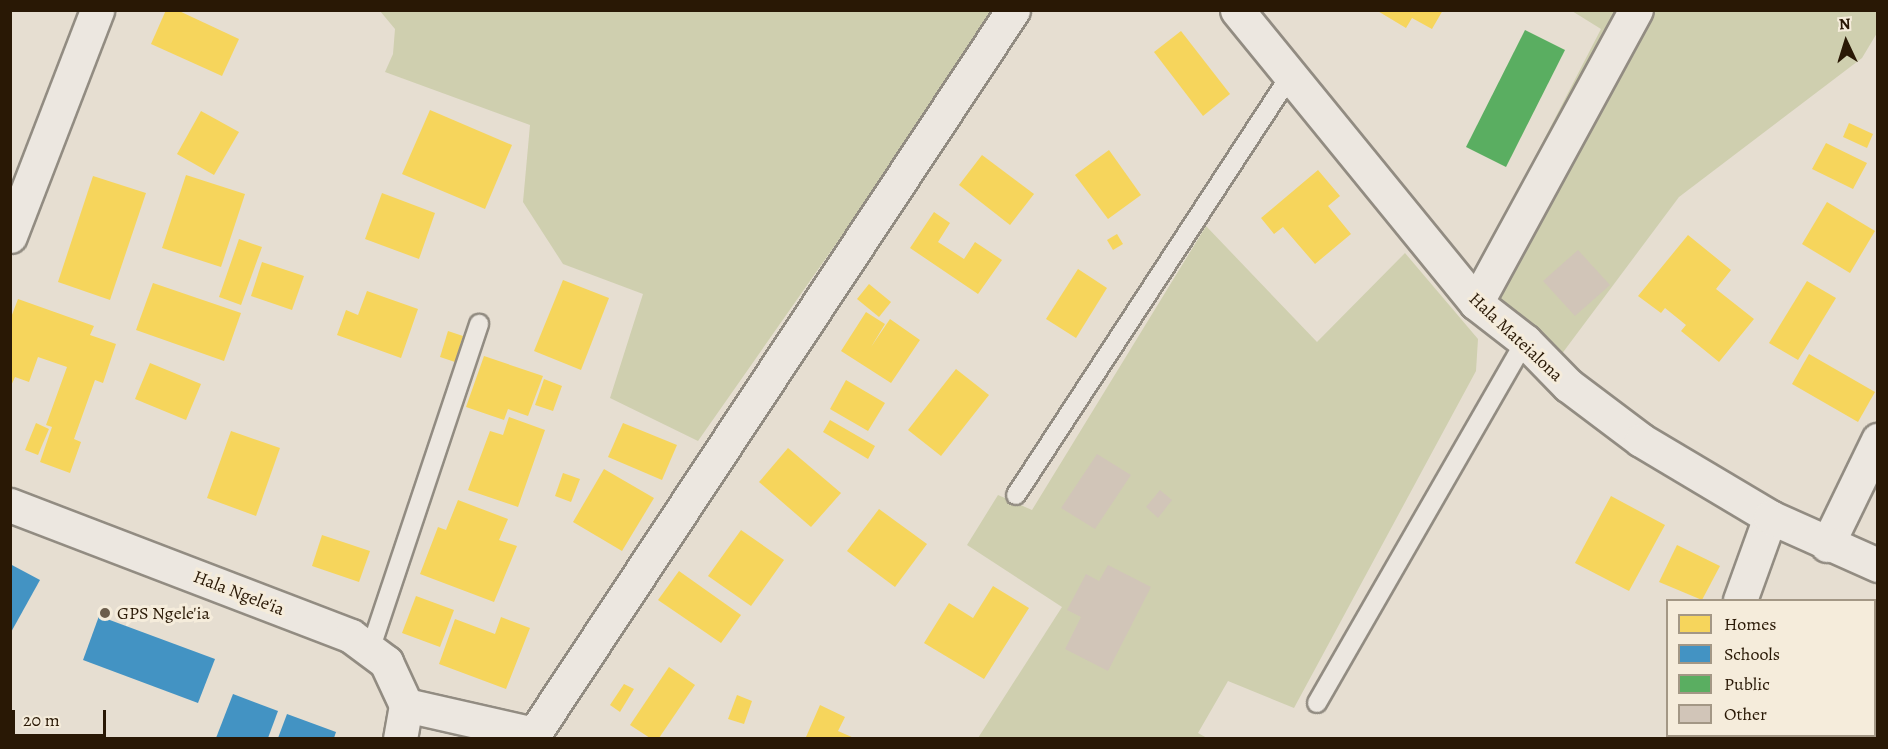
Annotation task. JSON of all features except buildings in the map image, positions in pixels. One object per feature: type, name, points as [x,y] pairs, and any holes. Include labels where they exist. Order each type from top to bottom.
[{"type":"street","points":[[10,236],[97,10]]},
{"type":"street","points":[[400,738],[406,705],[541,736],[1013,10]]},
{"type":"street","name":"Hala Mateialona","points":[[1237,10],[1476,303],[1525,341],[1568,385],[1641,440],[1770,517],[1878,565]]},
{"type":"street","points":[[1476,303],[1636,10]]},
{"type":"street","points":[[1827,544],[1878,440]]},
{"type":"street","name":"Hala Ngele'ia","points":[[10,505],[351,636],[386,662],[406,705]]},
{"type":"street","points":[[1740,599],[1770,517]]},
{"type":"lane","points":[[1016,495],[1290,76]]},
{"type":"lane","points":[[370,650],[479,324]]},
{"type":"lane","points":[[1317,703],[1525,341]]},
{"type":"green space","points":[[380,11],[999,11],[698,441],[610,398],[643,294],[563,264],[523,202],[530,125],[385,72],[393,54],[395,29]]},
{"type":"green space","points":[[1572,11],[1877,11],[1877,33],[1862,58],[1679,197],[1561,355],[1474,275],[1601,29]]},
{"type":"green space","points":[[1206,226],[1317,342],[1405,253],[1478,339],[1476,371],[1294,708],[1228,681],[1198,733],[1207,738],[978,738],[1062,607],[967,545],[998,495],[1032,510]]},
{"type":"place","name":"GPS Ngele'ia","points":[[105,613]]}]
